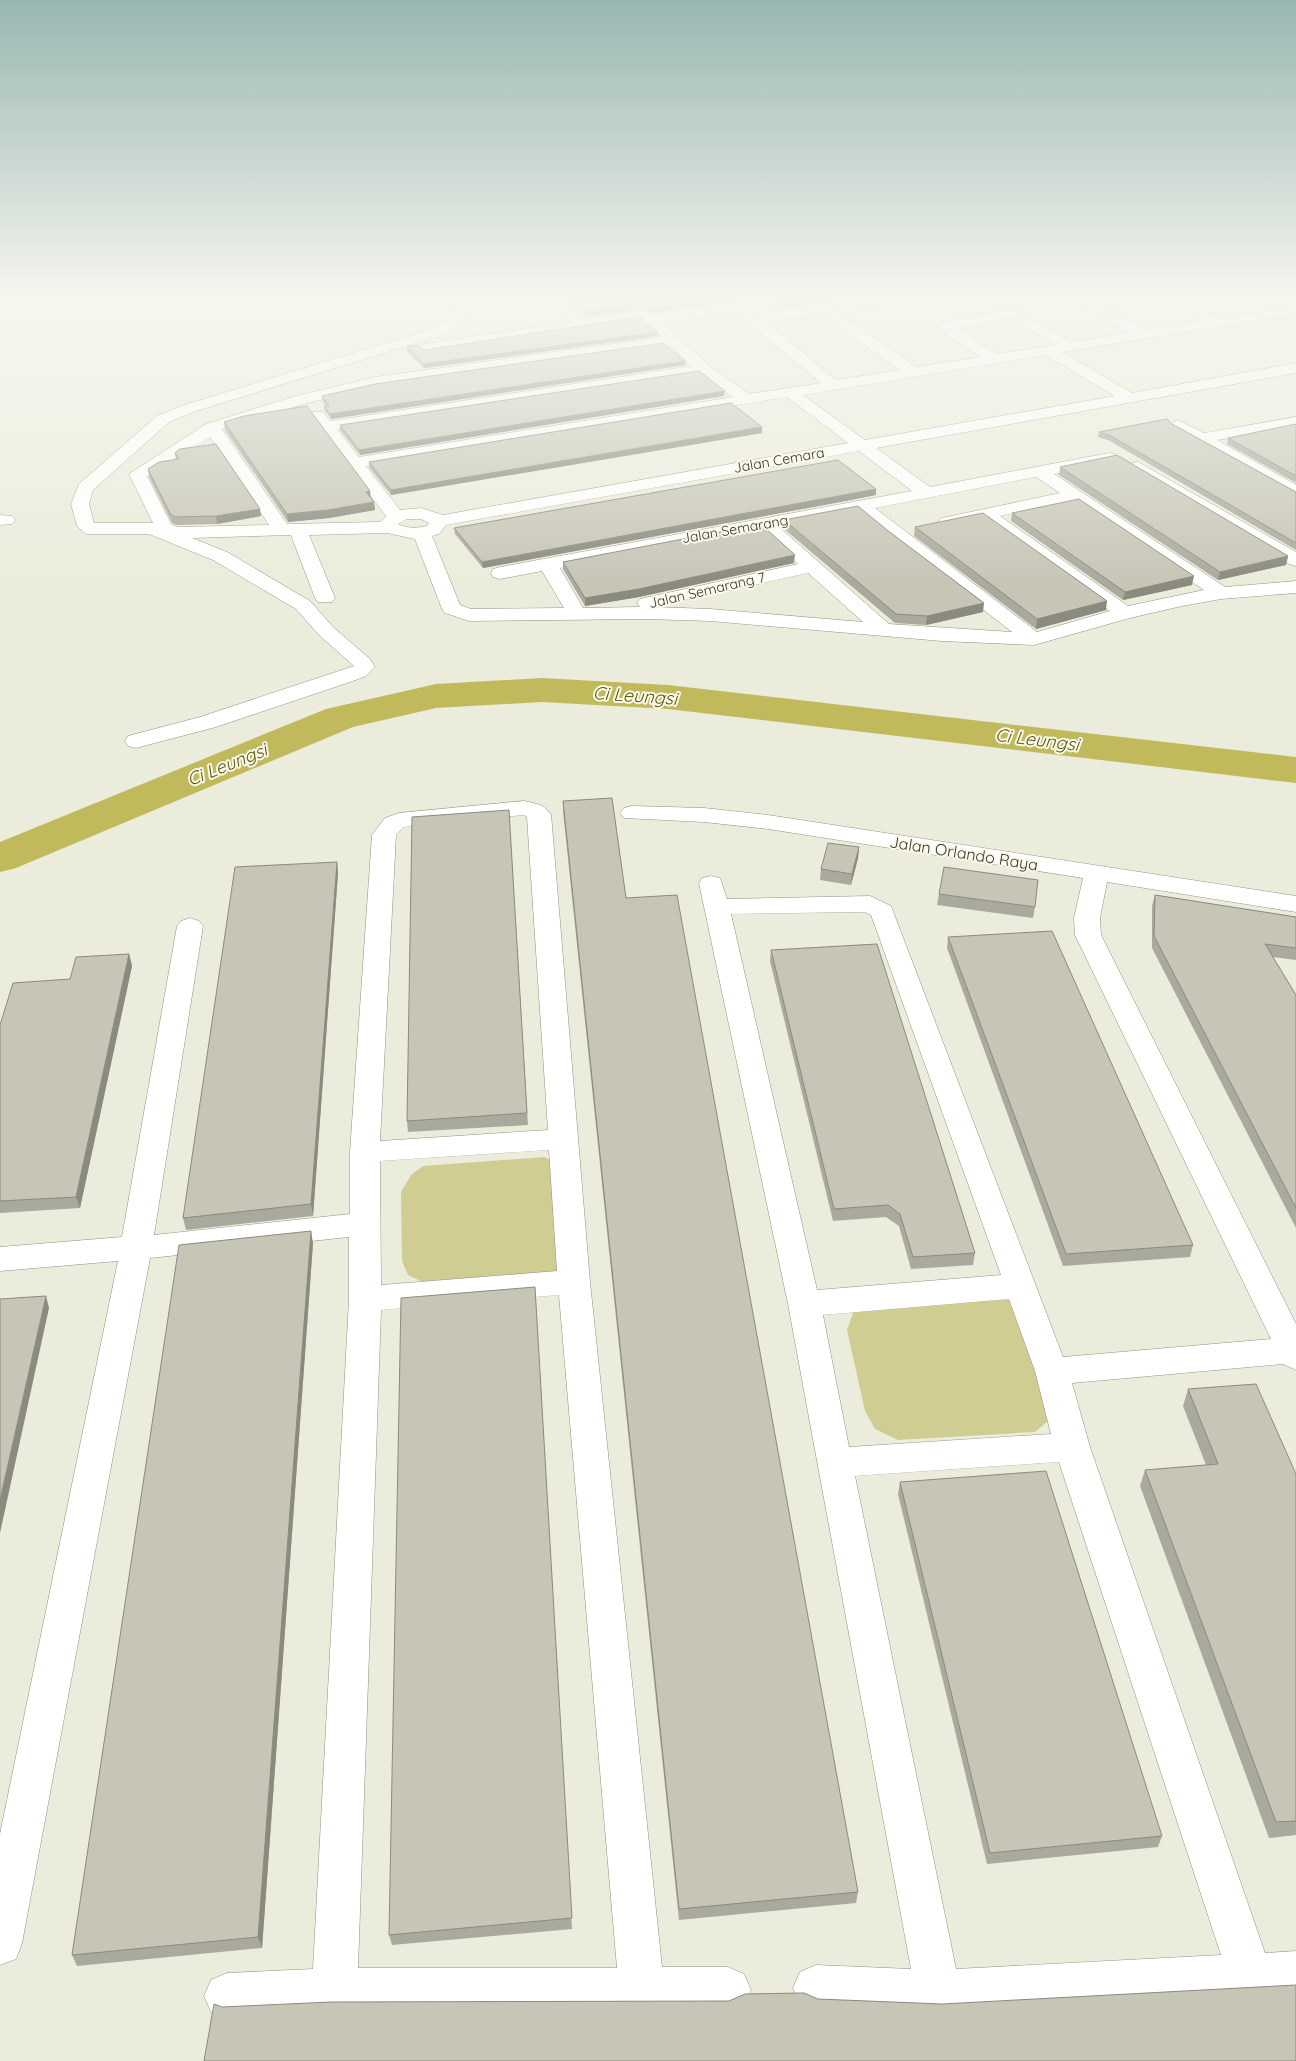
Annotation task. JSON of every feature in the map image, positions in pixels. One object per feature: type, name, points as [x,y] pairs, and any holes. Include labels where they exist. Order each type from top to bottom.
[{"type":"street","points":[[136,742],[254,707],[359,672],[365,666],[363,662],[326,631],[303,605],[220,556],[151,528],[92,530],[86,526],[80,504],[85,488],[163,419],[190,408],[238,393]]},
{"type":"street","points":[[302,399],[328,426],[355,463],[393,522],[397,532],[408,534],[433,530],[440,521],[431,515],[419,513],[393,522],[290,530],[173,533],[164,527],[139,476],[139,472],[212,427],[302,399],[327,393]]},
{"type":"street","points":[[328,426],[544,393]]},
{"type":"street","points":[[738,393],[748,400]]},
{"type":"street","points":[[355,463],[790,393]]},
{"type":"street","points":[[791,393],[925,492]]},
{"type":"street","points":[[814,393],[944,489]]},
{"type":"street","points":[[1095,393],[1108,401]]},
{"type":"street","points":[[1120,393],[1128,398]]},
{"type":"street","name":"Jalan Cemara","points":[[440,521],[1155,393]]},
{"type":"street","points":[[1202,438],[1296,422]]},
{"type":"street","points":[[1178,425],[1296,492]]},
{"type":"street","points":[[212,427],[290,530],[325,598]]},
{"type":"street","points":[[1096,443],[1296,560]]},
{"type":"street","name":"Jalan Semarang","points":[[500,573],[1118,456]]},
{"type":"street","points":[[1038,471],[1221,593]]},
{"type":"street","points":[[1266,475],[1288,471]]},
{"type":"street","points":[[894,533],[1073,496]]},
{"type":"street","points":[[861,506],[1034,639]]},
{"type":"street","points":[[985,514],[1125,612]]},
{"type":"street","points":[[764,523],[882,629]]},
{"type":"street","points":[[422,533],[452,609],[455,612],[468,615],[710,615],[942,635],[1034,639],[1125,612],[1221,593],[1296,587]]},
{"type":"street","points":[[548,564],[577,614]]},
{"type":"street","name":"Jalan Semarang 7","points":[[599,614],[814,566]]},
{"type":"street","points":[[335,1991],[365,1299],[365,1152],[384,835],[393,823],[399,820],[524,808],[539,814],[574,1282],[642,1991]]},
{"type":"street","name":"Jalan Orlando Raya","points":[[632,813],[704,815],[768,822],[1296,904]]},
{"type":"street","points":[[1052,1371],[1295,1352],[1088,935],[1087,918],[1097,873]]},
{"type":"street","points":[[938,1993],[804,1304],[714,895],[870,904],[882,911],[1052,1371],[1072,1446],[1251,1977]]},
{"type":"street","points":[[0,1943],[136,1248],[190,926]]},
{"type":"street","points":[[365,1152],[562,1139]]},
{"type":"street","points":[[0,1259],[136,1248],[366,1224]]},
{"type":"street","points":[[365,1299],[574,1282]]},
{"type":"street","points":[[804,1304],[1019,1286]]},
{"type":"street","points":[[834,1463],[1072,1446]]},
{"type":"street","points":[[816,1988],[938,1993],[1296,1974]]},
{"type":"street","points":[[227,1996],[335,1991],[728,1990]]},
{"type":"shaded area","points":[[544,1157],[562,1165],[568,1264],[554,1274],[427,1284],[408,1275],[402,1261],[401,1192],[411,1175],[423,1166]]},
{"type":"shaded area","points":[[995,1293],[1016,1304],[1026,1315],[1048,1421],[1035,1432],[898,1440],[875,1429],[865,1411],[847,1330],[854,1310]]},
{"type":"building","points":[[334,393],[469,393],[330,414],[324,406],[329,406],[322,396]]},
{"type":"building","points":[[552,393],[711,393],[359,450],[340,425]]},
{"type":"building","points":[[731,403],[762,427],[391,490],[369,462]]},
{"type":"building","points":[[307,406],[370,491],[366,492],[374,502],[328,510],[287,514],[224,422],[244,416]]},
{"type":"building","points":[[1167,419],[1172,424],[1296,492],[1296,543],[1111,436],[1099,432]]},
{"type":"building","points":[[1296,424],[1296,476],[1228,438]]},
{"type":"building","points":[[216,444],[260,509],[216,516],[176,517],[171,515],[148,469],[159,462],[179,459],[175,453],[180,449]]},
{"type":"building","points":[[1117,455],[1288,556],[1220,572],[1060,467]]},
{"type":"building","points":[[838,460],[876,489],[482,562],[454,528]]},
{"type":"building","points":[[1079,499],[1194,576],[1125,592],[1012,513]]},
{"type":"building","points":[[858,506],[984,603],[927,616],[896,614],[784,520]]},
{"type":"building","points":[[983,513],[1107,601],[1037,619],[915,527]]},
{"type":"building","points":[[761,524],[795,555],[639,589],[585,598],[563,562]]},
{"type":"building","points":[[612,798],[626,898],[677,895],[858,1892],[679,1909],[563,801]]},
{"type":"building","points":[[509,810],[527,1113],[407,1121],[412,817]]},
{"type":"building","points":[[828,843],[859,847],[852,874],[821,869]]},
{"type":"building","points":[[337,862],[311,1204],[183,1218],[235,867]]},
{"type":"building","points":[[944,867],[1038,880],[1035,907],[939,894]]},
{"type":"building","points":[[1155,895],[1296,917],[1296,948],[1265,944],[1296,995],[1296,1208],[1154,936]]},
{"type":"building","points":[[1052,931],[1193,1245],[1066,1254],[948,937]]},
{"type":"building","points":[[877,944],[975,1253],[913,1257],[900,1214],[888,1205],[834,1209],[771,950]]},
{"type":"building","points":[[129,954],[76,1197],[0,1201],[0,1025],[13,983],[70,979],[76,957]]},
{"type":"building","points":[[311,1231],[258,1937],[72,1955],[179,1245]]},
{"type":"building","points":[[535,1287],[572,1918],[389,1935],[401,1298]]},
{"type":"building","points":[[46,1296],[0,1500],[0,1299]]},
{"type":"building","points":[[1256,1384],[1296,1474],[1296,1821],[1276,1822],[1145,1470],[1218,1464],[1188,1389]]},
{"type":"building","points":[[1046,1471],[1162,1836],[990,1853],[900,1482]]},
{"type":"building","points":[[1296,1985],[1296,2061],[204,2061],[214,2004],[222,2007],[331,2002],[729,2001],[745,1994],[804,1993],[818,1999],[942,2004]]},
{"type":"waterway","name":"Ci Leungsi","points":[[0,858],[340,718],[436,696],[542,690],[668,697],[1296,770]]}]
